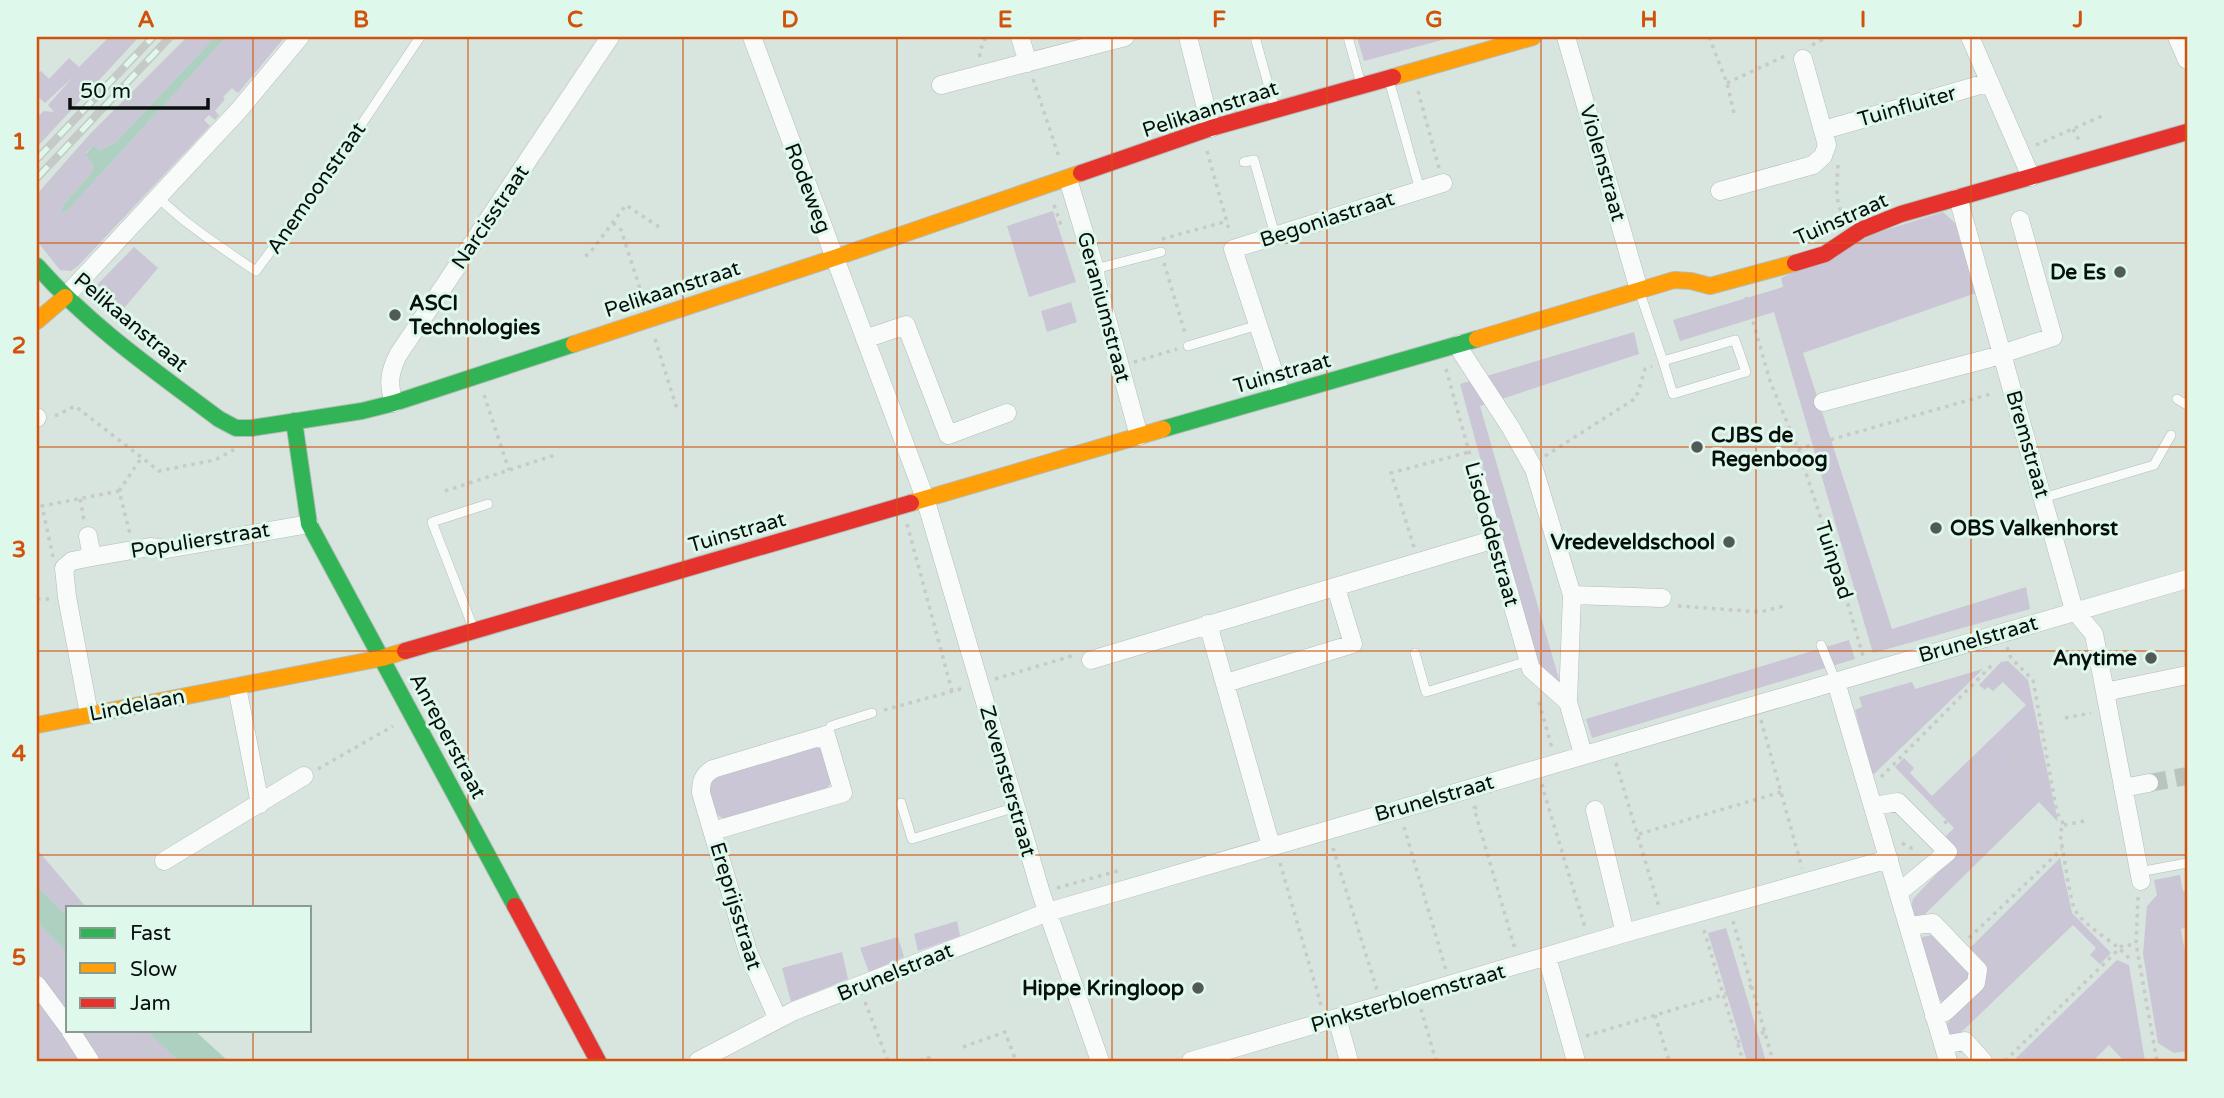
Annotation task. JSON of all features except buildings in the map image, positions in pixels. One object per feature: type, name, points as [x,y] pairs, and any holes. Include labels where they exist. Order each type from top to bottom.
[{"type":"street","points":[[37,321],[65,297],[239,110],[300,37]]},
{"type":"street","name":"Narcisstraat","points":[[394,403],[389,387],[392,367],[398,355],[610,37]]},
{"type":"street","name":"Rodeweg","points":[[752,37],[925,498]]},
{"type":"street","points":[[1020,37],[1028,63]]},
{"type":"street","points":[[941,85],[1125,37]]},
{"type":"street","points":[[1188,37],[1211,128]]},
{"type":"street","name":"Pelikaanstraat","points":[[37,265],[65,297],[116,341],[219,419],[236,428],[362,411],[394,403],[834,258],[1065,171],[1533,37]]},
{"type":"street","name":"Violenstraat","points":[[1566,37],[1639,290]]},
{"type":"street","points":[[1970,37],[2031,177]]},
{"type":"street","points":[[2177,37],[2187,60]]},
{"type":"street","points":[[1803,51],[1825,137]]},
{"type":"street","name":"Tuinfluiter","points":[[1720,191],[1813,165],[1823,156],[1825,137],[1990,82]]},
{"type":"street","name":"Tuinstraat","points":[[382,658],[1674,280],[1710,286],[1740,279],[1825,254],[1874,223],[2187,131]]},
{"type":"street","name":"Geraniumstraat","points":[[1065,171],[1095,269],[1139,436]]},
{"type":"street","name":"Begoniastraat","points":[[1281,394],[1233,249],[1443,183]]},
{"type":"street","name":"Bremstraat","points":[[1958,198],[2074,610],[2094,634],[2140,877]]},
{"type":"street","points":[[1823,402],[2002,354],[2053,337],[2020,220]]},
{"type":"street","points":[[865,339],[906,325],[948,435],[1007,413]]},
{"type":"street","points":[[1460,344],[1462,353],[1511,428],[1531,465],[1572,595],[1569,702],[1583,754]]},
{"type":"street","name":"Anreperstraat","points":[[294,421],[309,524],[598,1061]]},
{"type":"street","name":"Lisdoddestraat","points":[[1475,475],[1529,665]]},
{"type":"street","name":"Zevensterstraat","points":[[925,498],[1041,893],[1100,1061]]},
{"type":"street","name":"Populierstraat","points":[[89,714],[67,597],[64,568],[72,561],[150,547],[167,549],[309,524]]},
{"type":"street","points":[[88,536],[92,557]]},
{"type":"street","points":[[1091,660],[1492,540]]},
{"type":"street","name":"Brunelstraat","points":[[698,1061],[778,1019],[1048,912],[2187,579]]},
{"type":"street","points":[[1226,683],[1353,644],[1336,588]]},
{"type":"street","points":[[1572,595],[1662,598]]},
{"type":"street","points":[[1208,624],[1271,846]]},
{"type":"street","name":"Lindelaan","points":[[37,725],[382,658]]},
{"type":"street","points":[[1529,665],[1569,702]]},
{"type":"street","points":[[2107,701],[2187,675]]},
{"type":"street","points":[[1836,682],[1945,1053],[1965,1041],[1983,1061]]},
{"type":"street","points":[[237,687],[260,804]]},
{"type":"street","name":"Ereprijsstraat","points":[[713,831],[843,793],[825,735],[713,769],[706,773],[702,780],[701,793],[748,952],[778,1019]]},
{"type":"street","points":[[164,861],[303,776]]},
{"type":"street","points":[[2123,788],[2149,783]]},
{"type":"street","points":[[1874,806],[1898,802],[1948,852],[1898,893]]},
{"type":"street","points":[[1595,810],[1625,933]]},
{"type":"street","name":"Pinksterbloemstraat","points":[[1191,1061],[1335,1010],[1418,995],[1625,933],[1889,859]]},
{"type":"street","points":[[1909,926],[1933,923],[1978,970],[1976,983],[1945,1012],[1934,1016]]},
{"type":"street","points":[[1547,957],[1576,1061]]},
{"type":"street","points":[[37,985],[66,1024]]},
{"type":"street","points":[[1335,1010],[1349,1061]]},
{"type":"street","points":[[72,1032],[90,1061]]},
{"type":"lane","name":"Anemoonstraat","points":[[158,197],[211,242],[256,271],[343,152],[420,37]]},
{"type":"lane","points":[[1255,37],[1275,111]]},
{"type":"lane","points":[[1348,37],[1362,85]]},
{"type":"lane","name":"Begoniastraat","points":[[1388,78],[1420,190]]},
{"type":"lane","points":[[1244,162],[1254,160],[1275,235]]},
{"type":"lane","points":[[1095,269],[1161,252]]},
{"type":"lane","points":[[1639,290],[1662,361],[1673,394],[1746,372],[1735,340],[1662,361]]},
{"type":"lane","points":[[1188,346],[1258,325]]},
{"type":"lane","points":[[2177,399],[2187,405]]},
{"type":"lane","points":[[2043,498],[2154,465],[2171,435]]},
{"type":"lane","points":[[475,632],[432,522],[488,504]]},
{"type":"lane","points":[[1821,645],[1836,682]]},
{"type":"lane","points":[[1415,653],[1426,692],[1529,665]]},
{"type":"lane","points":[[825,735],[831,726],[872,713]]},
{"type":"lane","points":[[901,803],[912,839],[1016,807]]},
{"type":"lane","points":[[2140,877],[2187,863]]},
{"type":"path","points":[[37,138],[132,37]]},
{"type":"path","points":[[37,211],[63,170],[193,37]]},
{"type":"path","points":[[1709,37],[1727,83],[1734,113]]},
{"type":"path","points":[[1803,51],[1810,37]]},
{"type":"path","points":[[1727,83],[1803,51],[1827,37]]},
{"type":"path","points":[[1028,63],[1065,171]]},
{"type":"path","points":[[1418,89],[1443,183]]},
{"type":"path","points":[[2028,148],[2102,116]]},
{"type":"path","points":[[1825,137],[1839,152],[1837,195],[1840,212],[1849,225]]},
{"type":"path","name":"Begoniastraat","points":[[1207,151],[1228,221],[1233,249]]},
{"type":"path","points":[[585,256],[625,205],[659,227]]},
{"type":"path","points":[[1121,366],[1188,346],[1158,240],[1228,221]]},
{"type":"path","points":[[613,223],[621,230],[645,303]]},
{"type":"path","name":"Tuinpad","points":[[1740,279],[1770,381],[1798,449],[1868,671]]},
{"type":"path","points":[[653,334],[677,409]]},
{"type":"path","name":"Lisdoddestraat","points":[[1440,350],[1475,475]]},
{"type":"path","points":[[1531,465],[1636,398],[1645,369],[1662,361]]},
{"type":"path","points":[[1798,449],[2012,387]]},
{"type":"path","points":[[482,390],[509,470]]},
{"type":"path","points":[[41,418],[75,406],[159,471],[215,460],[239,446]]},
{"type":"path","points":[[1419,562],[1391,473],[1469,452]]},
{"type":"path","points":[[445,491],[555,455]]},
{"type":"path","points":[[119,491],[142,457]]},
{"type":"path","name":"Zevensterstraat","points":[[902,505],[952,691]]},
{"type":"path","points":[[1662,598],[1666,605],[1760,612],[1784,606]]},
{"type":"path","points":[[1995,608],[2011,657],[2032,681],[2057,813],[2064,825]]},
{"type":"path","points":[[1867,784],[1882,776],[1994,663]]},
{"type":"path","points":[[1529,665],[1558,762]]},
{"type":"path","points":[[2065,718],[2107,701]]},
{"type":"path","points":[[1756,705],[1806,882]]},
{"type":"path","points":[[303,776],[413,715]]},
{"type":"path","points":[[1761,722],[1773,719]]},
{"type":"path","points":[[1883,839],[1895,839],[1911,848],[1919,846],[1949,819],[1983,805],[1991,799],[2022,746],[2033,734],[2040,731]]},
{"type":"path","points":[[1612,746],[1660,909]]},
{"type":"path","points":[[1554,782],[1542,786],[1586,929]]},
{"type":"path","points":[[1637,835],[1781,792]]},
{"type":"path","points":[[1485,804],[1474,808],[1511,937],[1515,950],[1527,947]]},
{"type":"path","points":[[2085,821],[2064,825],[2060,832],[2075,910],[2108,943],[2120,949],[2131,961]]},
{"type":"path","points":[[1415,824],[1403,827],[1446,970]]},
{"type":"path","points":[[1344,844],[1332,848],[1377,991],[1366,994]]},
{"type":"path","points":[[1958,950],[2063,849]]},
{"type":"path","points":[[1292,859],[1279,863],[1321,1005],[1335,1010]]},
{"type":"path","points":[[1930,866],[1934,890],[1927,902],[1933,923]]},
{"type":"path","points":[[2140,877],[2136,944],[2157,1061]]},
{"type":"path","points":[[1733,921],[1773,1061]]},
{"type":"path","points":[[1704,930],[1743,1061]]},
{"type":"path","points":[[37,944],[66,971]]},
{"type":"path","points":[[2005,1061],[2123,945],[2132,944]]},
{"type":"path","points":[[1434,973],[1458,967]]},
{"type":"path","points":[[860,986],[888,1061]]},
{"type":"path","points":[[1570,1040],[1752,986]]},
{"type":"path","points":[[1418,995],[1436,1061]]},
{"type":"path","points":[[1656,1014],[1669,1061]]},
{"type":"path","points":[[963,1047],[1005,1031],[1016,1061]]},
{"type":"path","points":[[130,1032],[160,1061]]},
{"type":"path","points":[[1737,1042],[1765,1032]]},
{"type":"path","points":[[919,1061],[935,1056]]},
{"type":"shaded area","points":[[109,37],[139,37],[37,147],[37,117],[44,111],[54,112],[48,105],[73,77],[45,103],[37,96],[37,75],[41,71],[49,79],[69,58],[79,67]]},
{"type":"shaded area","points":[[187,37],[215,37],[116,142],[101,150],[93,146],[86,153],[93,165],[92,172],[61,208],[62,211],[66,212],[226,37],[285,37],[238,93],[232,88],[223,97],[225,99],[215,111],[219,115],[215,120],[209,115],[204,120],[210,126],[79,265],[71,271],[60,270],[37,241],[37,194],[90,134]]},
{"type":"shaded area","points":[[215,37],[226,37],[66,212],[62,211],[61,208],[92,172],[93,165],[86,154],[93,146],[101,150],[116,142]]},
{"type":"shaded area","points":[[1357,37],[1453,37],[1364,61]]},
{"type":"shaded area","points":[[1053,211],[1076,282],[1029,297],[1007,226]]},
{"type":"shaded area","points":[[1943,212],[1955,223],[1976,293],[1803,353],[1892,629],[2026,587],[2030,609],[1873,653],[1774,312],[1680,341],[1673,320],[1783,287],[1781,278],[1876,233]]},
{"type":"shaded area","points":[[134,247],[158,268],[114,320],[91,299],[93,289]]},
{"type":"shaded area","points":[[1071,302],[1077,322],[1047,332],[1041,311]]},
{"type":"shaded area","points":[[1634,332],[1639,354],[1480,406],[1561,686],[1538,669],[1460,384]]},
{"type":"shaded area","points":[[1849,640],[1855,659],[1592,738],[1586,719]]},
{"type":"shaded area","points":[[2008,661],[2028,680],[2058,822],[2039,802],[1921,918],[1915,918],[1911,908],[1913,899],[1958,851],[1944,838],[1954,828],[1895,767],[1904,758],[1914,768],[1910,773],[1932,796],[2026,705],[2003,682],[1993,691],[1988,687],[1985,690],[1979,685],[2001,662]]},
{"type":"shaded area","points":[[1983,669],[1872,773],[1855,710],[1862,707],[1859,697],[1912,682],[1915,689]]},
{"type":"shaded area","points":[[816,747],[822,749],[833,781],[822,794],[729,820],[715,812],[707,785],[711,778]]},
{"type":"shaded area","points":[[37,845],[40,853],[85,906],[66,906],[66,915],[37,886]]},
{"type":"shaded area","points":[[2060,858],[2072,913],[2111,953],[2100,964],[2090,955],[2096,948],[2073,925],[1954,1039],[1948,1039],[1946,1025],[1985,977],[1987,969],[1969,949]]},
{"type":"shaded area","points":[[2180,875],[2183,891],[2187,891],[2187,927],[2181,929],[2187,963],[2187,1051],[2174,1053],[2158,1043],[2143,954],[2147,906],[2157,895],[2154,880]]},
{"type":"shaded area","points":[[37,886],[66,915],[66,952],[43,928],[37,919]]},
{"type":"shaded area","points":[[37,919],[66,952],[66,1012],[37,973]]},
{"type":"shaded area","points":[[957,921],[960,936],[918,951],[914,934]]},
{"type":"shaded area","points":[[1726,928],[1766,1061],[1747,1061],[1708,933]]},
{"type":"shaded area","points":[[1932,935],[1967,970],[1970,977],[1944,1002],[1937,999],[1920,941],[1922,937]]},
{"type":"shaded area","points":[[898,937],[904,957],[869,972],[860,948]]},
{"type":"shaded area","points":[[842,952],[848,979],[791,1002],[782,968]]},
{"type":"shaded area","points":[[2117,960],[2129,965],[2145,1061],[2124,1061],[2109,1045],[2093,1061],[2013,1061]]},
{"type":"shaded area","points":[[37,1000],[65,1034],[81,1061],[37,1061]]},
{"type":"shaded area","points":[[81,1032],[148,1032],[178,1061],[98,1061]]},
{"type":"shaded area","points":[[148,1032],[196,1032],[228,1061],[178,1061]]},
{"type":"tunnel","points":[[2149,783],[2187,776]]},
{"type":"railway","points":[[37,159],[153,37]]},
{"type":"railway","points":[[37,178],[170,37]]},
{"type":"traffic: fast","points":[[37,266],[57,288],[124,347],[219,419],[236,428],[252,428],[362,411],[574,344]]},
{"type":"traffic: fast","points":[[1163,429],[1477,339]]},
{"type":"traffic: fast","points":[[294,421],[309,524],[515,906]]},
{"type":"traffic: slow","points":[[1393,77],[1533,37]]},
{"type":"traffic: slow","points":[[574,344],[1081,173]]},
{"type":"traffic: slow","points":[[1477,339],[1674,280],[1710,286],[1795,263]]},
{"type":"traffic: slow","points":[[37,321],[65,297]]},
{"type":"traffic: slow","points":[[911,503],[1163,429]]},
{"type":"traffic: slow","points":[[37,725],[382,658],[405,651]]},
{"type":"traffic: jam","points":[[1081,173],[1211,128],[1393,77]]},
{"type":"traffic: jam","points":[[1795,263],[1825,254],[1861,230],[1901,214],[2187,132]]},
{"type":"traffic: jam","points":[[405,651],[911,503]]},
{"type":"traffic: jam","points":[[515,906],[598,1061]]},
{"type":"place","name":"De Es","points":[[2120,272]]},
{"type":"place","name":"ASCI Technologies","points":[[395,315]]},
{"type":"place","name":"CJBS de Regenboog","points":[[1697,447]]},
{"type":"place","name":"OBS Valkenhorst","points":[[1936,528]]},
{"type":"place","name":"Vredeveldschool","points":[[1729,542]]},
{"type":"place","name":"Anytime","points":[[2151,658]]},
{"type":"place","name":"Hippe Kringloop","points":[[1198,988]]}]
